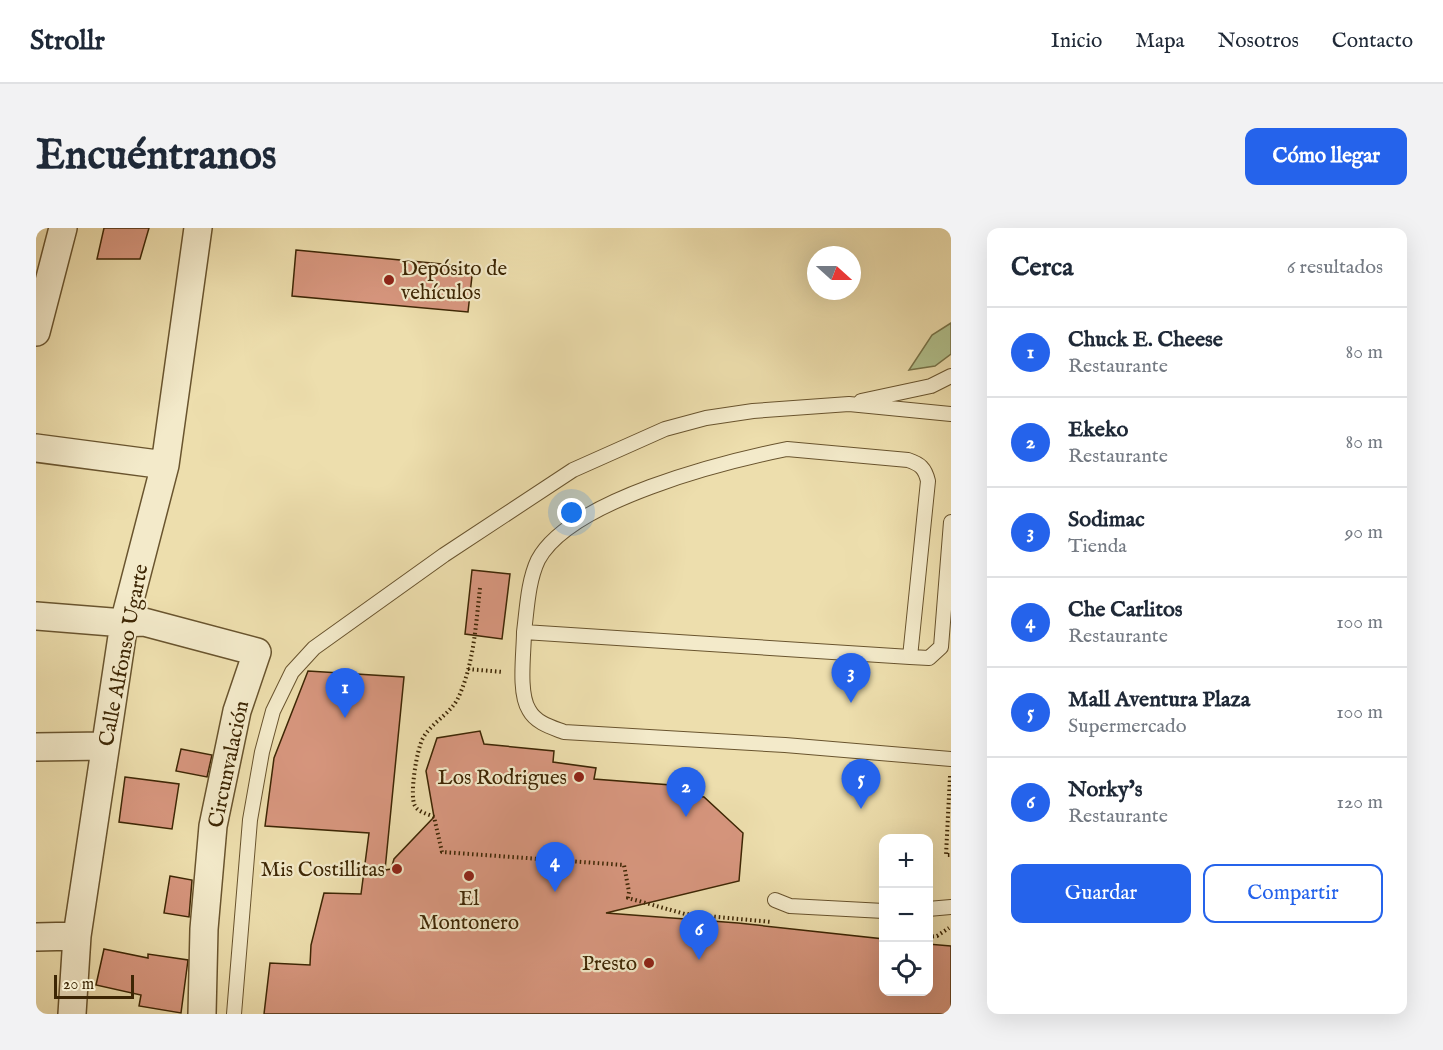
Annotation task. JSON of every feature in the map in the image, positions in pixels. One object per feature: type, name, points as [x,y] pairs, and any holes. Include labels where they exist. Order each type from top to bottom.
[{"type":"street","name":"Calle Alfonso Ugarte","points":[[72,1014],[77,936],[124,623],[165,465],[198,228]]},
{"type":"street","points":[[36,332],[55,234]]},
{"type":"street","points":[[36,448],[165,465]]},
{"type":"street","points":[[36,615],[124,623]]},
{"type":"street","name":"Circunvalación","points":[[124,623],[144,622],[257,652],[237,711],[213,825],[204,929],[202,1014]]},
{"type":"street","points":[[36,747],[105,746]]},
{"type":"street","points":[[36,937],[77,936]]},
{"type":"lane","points":[[234,1014],[250,820],[262,752],[273,711],[292,672],[314,648],[485,537],[573,470],[665,429],[706,418],[753,411],[849,404],[931,386],[951,376]]},
{"type":"lane","points":[[849,404],[951,414]]},
{"type":"lane","points":[[910,657],[928,481],[922,466],[908,460],[787,449],[696,471],[612,502],[569,528],[551,543],[533,572],[524,632],[523,691],[530,712],[545,725],[564,732],[785,745],[951,759]]},
{"type":"lane","points":[[524,632],[929,658],[941,647],[951,522]]},
{"type":"lane","points":[[775,900],[790,906],[879,911]]},
{"type":"lane","points":[[933,909],[951,907]]},
{"type":"path","points":[[480,588],[468,669],[459,697],[423,738],[419,749],[412,799],[419,810],[434,817],[442,852],[624,865],[628,898],[685,914],[777,923]]},
{"type":"path","points":[[468,669],[523,673]]},
{"type":"path","points":[[951,765],[946,855],[951,855]]},
{"type":"path","points":[[933,937],[951,928]]},
{"type":"green space","points":[[951,323],[951,354],[935,366],[909,370],[932,335]]},
{"type":"building","points":[[104,228],[149,228],[140,259],[97,259]]},
{"type":"building","points":[[296,250],[473,267],[468,312],[292,296]]},
{"type":"building","points":[[472,570],[510,574],[502,639],[465,634]]},
{"type":"building","points":[[308,671],[404,677],[385,870],[391,869],[394,859],[434,817],[426,771],[437,738],[480,731],[484,744],[554,751],[553,762],[596,768],[594,779],[671,785],[671,793],[704,797],[743,833],[739,881],[606,913],[738,923],[879,938],[879,996],[933,996],[933,944],[951,946],[951,1014],[264,1014],[270,963],[310,965],[311,945],[324,893],[361,894],[369,833],[265,826],[274,758]]},
{"type":"building","points":[[181,749],[212,755],[207,777],[176,771]]},
{"type":"building","points":[[125,777],[179,784],[172,829],[119,822]]},
{"type":"building","points":[[170,876],[192,880],[189,917],[164,913]]},
{"type":"building","points":[[104,949],[148,958],[148,954],[188,960],[181,1013],[139,1006],[141,995],[96,985]]},
{"type":"place","name":"Depósito de vehículos","points":[[389,280]]},
{"type":"place","name":"Sodimac","points":[[851,703]]},
{"type":"place","name":"Chuck E. Cheese","points":[[345,718]]},
{"type":"place","name":"Los Rodrigues","points":[[579,777]]},
{"type":"place","name":"Mall Aventura Plaza","points":[[861,809]]},
{"type":"place","name":"Ekeko","points":[[686,817]]},
{"type":"place","name":"Mis Costillitas","points":[[397,869]]},
{"type":"place","name":"El Montonero","points":[[469,876]]},
{"type":"place","name":"Che Carlitos","points":[[555,892]]},
{"type":"place","name":"Norky's","points":[[699,960]]},
{"type":"place","name":"Presto","points":[[649,963]]}]
